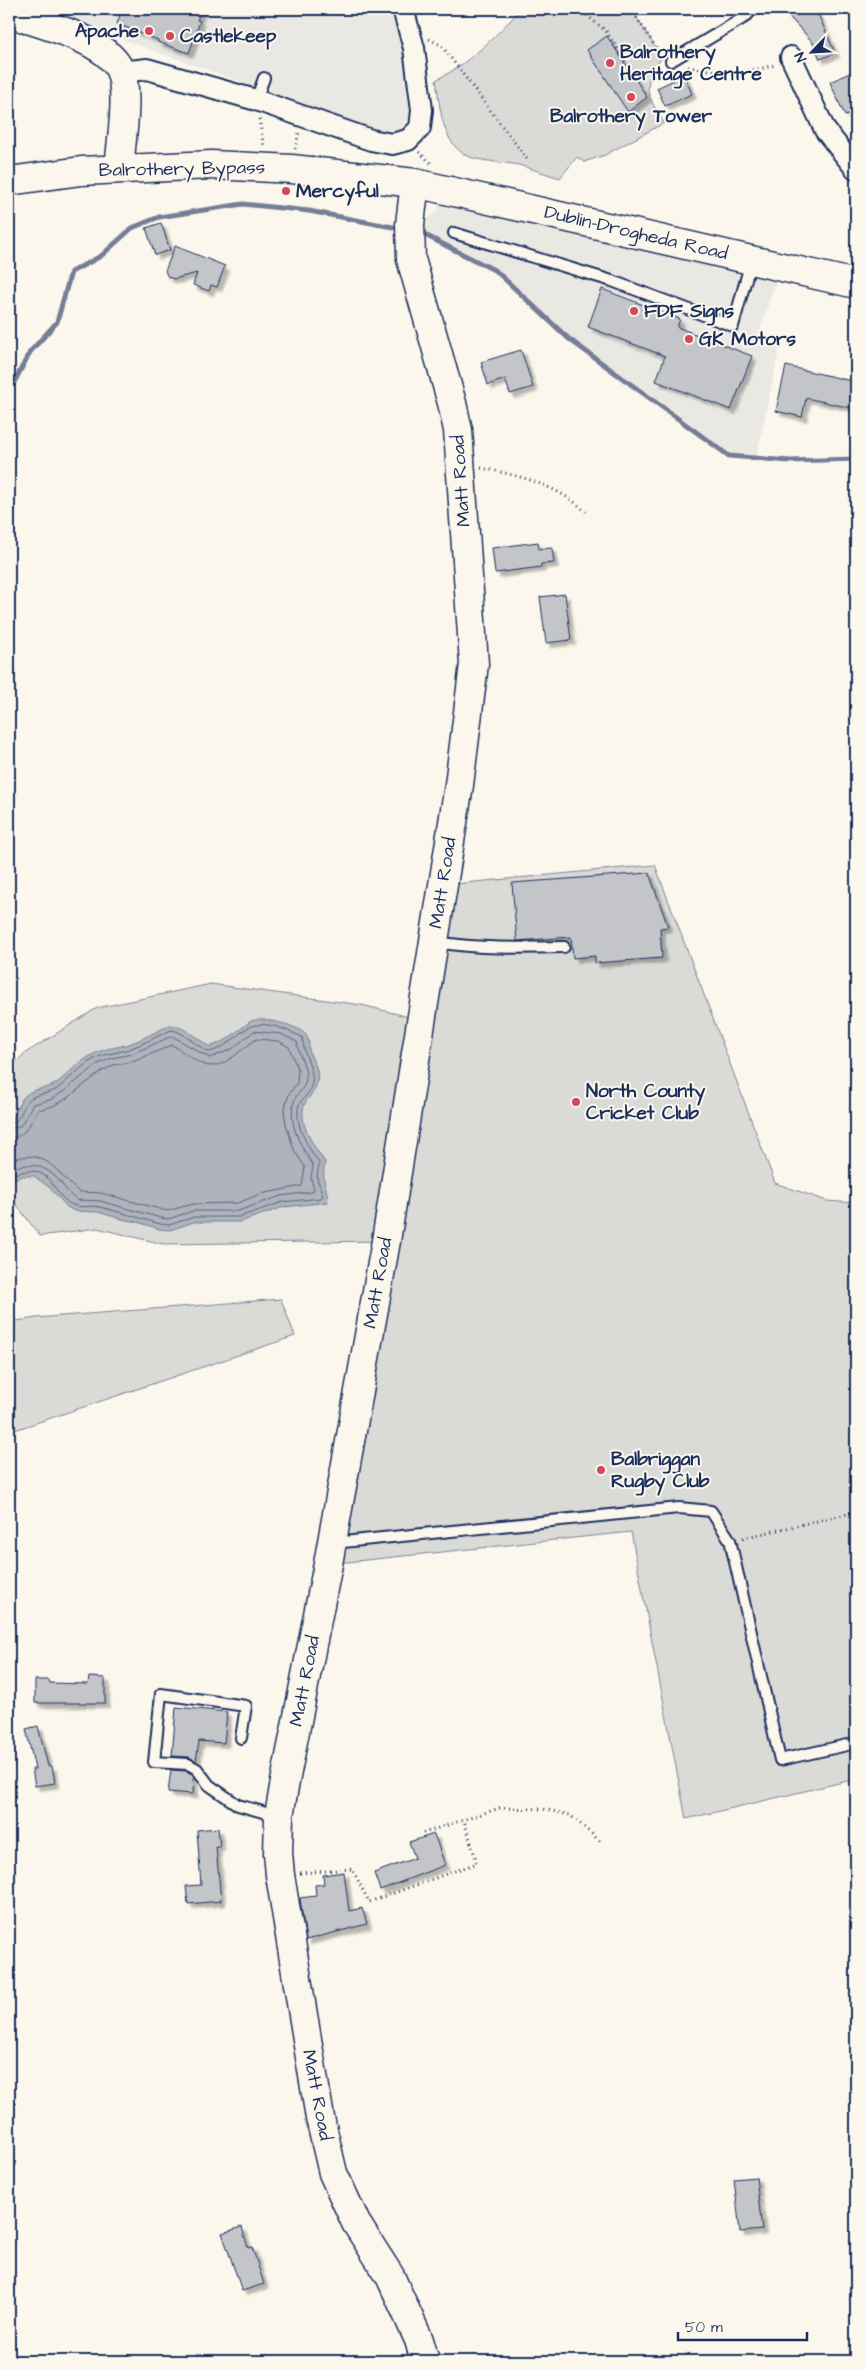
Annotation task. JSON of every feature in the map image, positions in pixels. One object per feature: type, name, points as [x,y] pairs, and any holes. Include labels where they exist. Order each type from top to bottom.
[{"type":"street","points":[[121,72],[147,69],[256,100],[371,140],[392,144],[408,140],[420,128],[422,110],[410,35],[403,9]]},
{"type":"street","points":[[9,13],[89,42],[109,54],[121,72],[124,94],[119,169]]},
{"type":"street","points":[[791,57],[825,130],[856,169]]},
{"type":"street","name":"Balrothery Bypass","points":[[9,181],[81,171],[212,164],[279,168],[415,183]]},
{"type":"street","name":"Matt Road","points":[[415,183],[410,234],[413,269],[452,403],[461,466],[474,664],[459,785],[386,1241],[332,1543],[279,1816],[278,1853],[320,2118],[333,2173],[356,2223],[390,2276],[419,2340],[425,2361]]},
{"type":"street","name":"Dublin-Drogheda Road","points":[[415,183],[856,284]]},
{"type":"lane","points":[[671,61],[745,17],[753,9]]},
{"type":"lane","points":[[256,100],[264,78]]},
{"type":"lane","points":[[454,232],[612,281],[733,326],[752,260]]},
{"type":"lane","points":[[433,941],[468,947],[498,949],[564,947]]},
{"type":"lane","points":[[332,1543],[678,1508],[711,1512],[730,1540],[780,1760],[856,1743]]},
{"type":"lane","points":[[241,1738],[246,1706],[161,1694],[154,1762],[188,1764],[197,1770],[210,1785],[238,1805],[279,1816]]},
{"type":"path","points":[[578,9],[606,31],[636,78]]},
{"type":"path","points":[[410,35],[422,35],[442,45],[527,159]]},
{"type":"path","points":[[256,100],[264,148]]},
{"type":"path","points":[[461,466],[520,475],[573,500],[586,512]]},
{"type":"path","points":[[730,1540],[856,1512]]},
{"type":"path","points":[[422,1833],[500,1808],[543,1809],[570,1815],[601,1842]]},
{"type":"path","points":[[280,1875],[352,1869],[369,1902],[476,1863],[464,1820]]},
{"type":"shaded area","points":[[38,9],[394,9],[410,80],[410,116],[400,132],[372,129]]},
{"type":"shaded area","points":[[521,9],[631,9],[662,57],[648,83],[648,90],[653,105],[664,123],[605,155],[584,162],[577,157],[560,178],[519,165],[476,159],[460,152],[453,144],[444,124],[436,80],[471,57],[492,39]]},
{"type":"shaded area","points":[[446,190],[780,268],[756,342],[780,346],[756,458],[729,456],[569,339],[496,271],[434,238],[413,230],[437,211]]},
{"type":"shaded area","points":[[655,865],[775,1183],[827,1201],[856,1203],[856,1779],[686,1819],[631,1532],[328,1564],[386,1241],[163,1244],[97,1228],[40,1236],[9,1195],[9,1070],[24,1054],[97,1008],[211,984],[362,1005],[421,1020],[443,885]]},
{"type":"shaded area","points":[[281,1299],[295,1336],[9,1432],[9,1322],[36,1318]]},
{"type":"water","points":[[260,1019],[295,1027],[306,1034],[308,1039],[309,1052],[316,1067],[317,1083],[305,1103],[303,1117],[306,1131],[325,1162],[324,1179],[328,1202],[284,1207],[240,1222],[194,1222],[170,1230],[159,1229],[98,1212],[74,1211],[67,1207],[50,1188],[34,1176],[23,1176],[9,1181],[9,1120],[14,1115],[23,1098],[30,1092],[57,1083],[83,1061],[97,1053],[129,1044],[170,1025],[180,1027],[210,1047],[226,1040],[251,1021]]},
{"type":"building","name":"Castlekeep","points":[[122,9],[202,9],[197,20],[200,21],[189,53],[117,24]]},
{"type":"building","points":[[782,9],[813,9],[819,16],[835,53],[820,59],[812,41]]},
{"type":"building","name":"Balrothery Heritage Centre","points":[[607,36],[647,97],[628,112],[587,50]]},
{"type":"building","points":[[856,70],[856,111],[845,116],[830,82]]},
{"type":"building","points":[[684,75],[692,94],[665,106],[657,88]]},
{"type":"building","points":[[161,223],[170,250],[155,255],[146,228]]},
{"type":"building","points":[[175,246],[225,266],[217,287],[211,285],[209,291],[193,285],[197,273],[174,279],[168,277],[165,271]]},
{"type":"building","points":[[602,289],[680,319],[677,327],[752,356],[731,410],[656,381],[665,356],[588,327]]},
{"type":"building","points":[[521,350],[533,387],[510,394],[505,379],[488,385],[481,362]]},
{"type":"building","points":[[786,366],[856,382],[856,409],[806,398],[802,417],[776,411]]},
{"type":"building","points":[[538,542],[539,549],[552,548],[554,563],[541,564],[541,567],[495,573],[492,548]]},
{"type":"building","points":[[565,594],[571,640],[546,643],[540,597]]},
{"type":"building","points":[[649,873],[668,927],[660,928],[662,958],[595,963],[595,956],[573,958],[571,937],[517,941],[512,883]]},
{"type":"building","points":[[89,1677],[105,1678],[105,1703],[35,1703],[35,1680],[49,1680],[50,1683],[88,1684]]},
{"type":"building","points":[[176,1707],[227,1712],[224,1743],[199,1741],[196,1761],[189,1757],[172,1756]]},
{"type":"building","points":[[38,1726],[48,1766],[52,1766],[55,1783],[35,1786],[32,1769],[35,1769],[26,1729]]},
{"type":"building","points":[[171,1770],[186,1771],[192,1774],[194,1777],[193,1794],[168,1792]]},
{"type":"building","points":[[218,1828],[220,1847],[216,1847],[221,1901],[188,1904],[186,1886],[201,1885],[197,1830]]},
{"type":"building","points":[[434,1834],[445,1865],[380,1890],[374,1873],[415,1858],[409,1842]]},
{"type":"building","points":[[344,1872],[349,1911],[362,1908],[367,1924],[306,1940],[300,1898],[316,1896],[315,1885],[324,1884],[323,1875]]},
{"type":"building","points":[[756,2177],[762,2230],[740,2232],[734,2179]]},
{"type":"building","points":[[242,2227],[248,2248],[252,2247],[264,2284],[242,2291],[222,2233]]},
{"type":"waterway","points":[[9,392],[30,352],[57,322],[71,272],[101,256],[132,228],[159,217],[243,204],[309,211],[403,229]]},
{"type":"waterway","points":[[419,232],[496,271],[569,339],[729,456],[790,461],[856,459]]},
{"type":"place","name":"Apache","points":[[149,31]]},
{"type":"place","name":"Castlekeep","points":[[170,36]]},
{"type":"place","name":"Balrothery Heritage Centre","points":[[610,63]]},
{"type":"place","name":"Balrothery Tower","points":[[631,97]]},
{"type":"place","name":"Mercyful","points":[[286,191]]},
{"type":"place","name":"FDF Signs","points":[[634,311]]},
{"type":"place","name":"GK Motors","points":[[689,339]]},
{"type":"place","name":"North County Cricket Club","points":[[576,1102]]},
{"type":"place","name":"Balbriggan Rugby Club","points":[[601,1470]]}]
